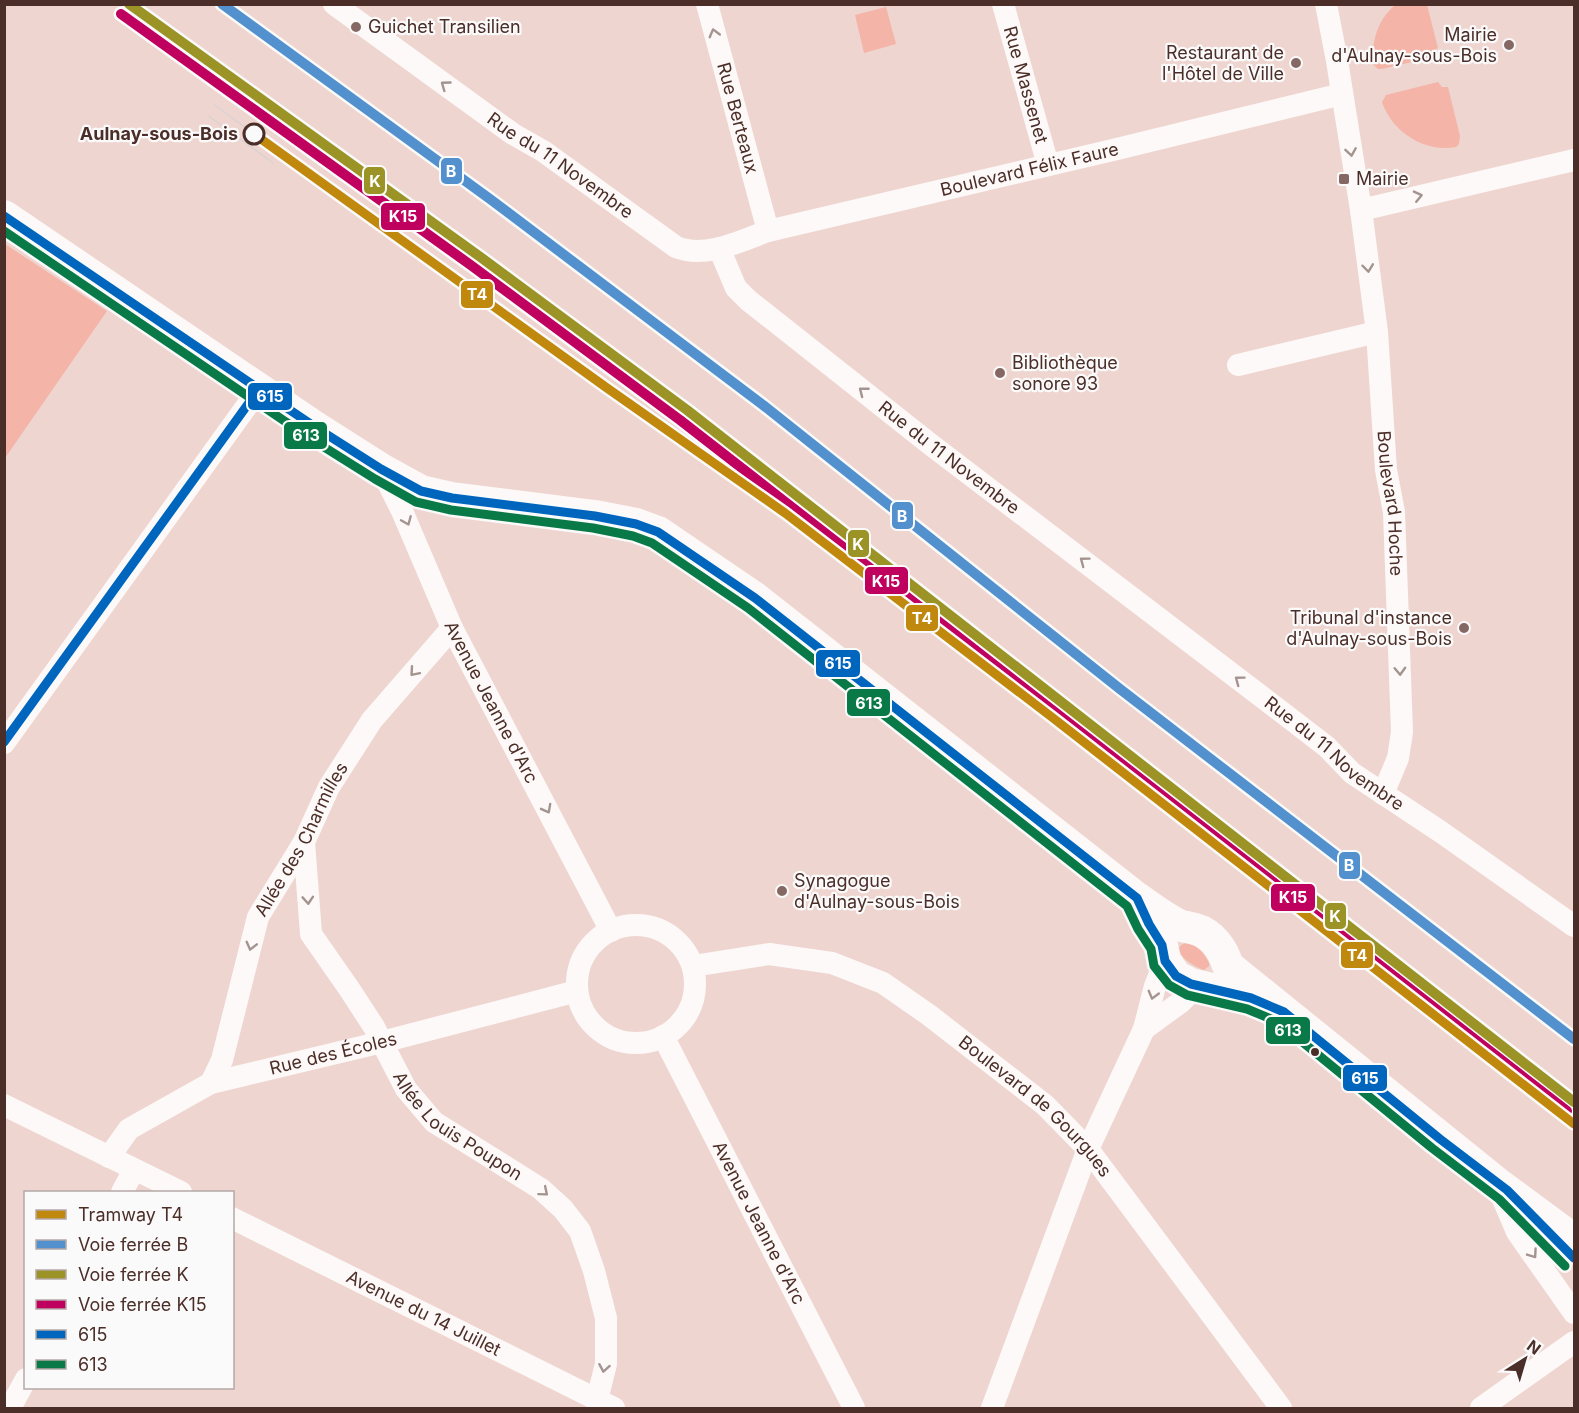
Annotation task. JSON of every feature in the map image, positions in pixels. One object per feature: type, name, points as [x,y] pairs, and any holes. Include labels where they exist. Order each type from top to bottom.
[{"type":"street","name":"Rue du 11 Novembre","points":[[334,4],[504,128],[543,151],[676,247],[694,252],[719,248],[736,288],[748,300],[930,444],[1327,747],[1352,772],[1575,926]]},
{"type":"street","name":"Rue Berteaux","points":[[707,4],[768,231]]},
{"type":"street","name":"Rue Massenet","points":[[1003,4],[1048,165]]},
{"type":"street","name":"Boulevard Hoche","points":[[1326,4],[1361,210],[1377,332],[1386,470],[1394,512],[1402,732],[1398,758],[1383,794]]},
{"type":"street","name":"Boulevard Félix Faure","points":[[719,248],[768,231],[1342,94]]},
{"type":"street","points":[[1361,210],[1575,160]]},
{"type":"street","points":[[4,216],[259,389],[381,469],[421,491],[446,497],[595,516],[636,524],[658,532],[755,598],[1137,898],[1168,944],[1170,969],[1180,979],[1212,979],[1284,1012],[1502,1186],[1575,1240]]},
{"type":"street","points":[[1238,365],[1377,332]]},
{"type":"street","points":[[4,743],[259,389]]},
{"type":"street","name":"Avenue Jeanne d'Arc","points":[[381,469],[402,511],[452,628],[611,931]]},
{"type":"street","name":"Allée des Charmilles","points":[[211,1083],[222,1060],[258,917],[304,842],[329,787],[372,720],[452,628]]},
{"type":"street","name":"Allée Louis Poupon","points":[[304,842],[311,934],[350,990],[382,1042],[406,1089],[434,1122],[541,1189],[563,1209],[580,1231],[594,1271],[606,1318],[606,1404]]},
{"type":"street","points":[[630,925],[650,927],[669,935],[684,948],[693,966],[694,999],[687,1014],[677,1027],[663,1036],[645,1042],[627,1042],[608,1036],[593,1024],[583,1009],[578,991],[578,972],[585,955],[596,941],[611,931],[630,925]]},
{"type":"street","points":[[992,1408],[1088,1149],[1144,1029],[1168,944],[1198,930],[1209,936],[1224,956],[1212,979],[1144,1029]]},
{"type":"street","name":"Boulevard de Gourgues","points":[[693,966],[769,954],[832,963],[883,983],[929,1015],[1046,1105],[1088,1149],[1281,1408]]},
{"type":"street","name":"Rue des Écoles","points":[[109,1157],[129,1129],[211,1083],[382,1042],[578,991]]},
{"type":"street","name":"Avenue Jeanne d'Arc","points":[[663,1036],[855,1408]]},
{"type":"street","points":[[4,1105],[179,1191]]},
{"type":"street","points":[[123,1191],[135,1170]]},
{"type":"street","points":[[1502,1186],[1575,1258]]},
{"type":"street","points":[[1502,1186],[1517,1232],[1575,1313]]},
{"type":"street","name":"Avenue du 14 Juillet","points":[[234,1219],[606,1404]]},
{"type":"street","points":[[1481,1408],[1575,1342]]},
{"type":"street","points":[[10,1408],[24,1383]]},
{"type":"shaded area","points":[[1395,5],[1427,5],[1438,48],[1433,57],[1378,69],[1373,64],[1375,39],[1380,24]]},
{"type":"shaded area","points":[[886,7],[896,44],[864,53],[855,15]]},
{"type":"shaded area","points":[[1438,82],[1442,87],[1448,87],[1460,136],[1456,147],[1433,147],[1411,138],[1393,123],[1382,102],[1386,95]]},
{"type":"shaded area","points":[[5,244],[107,311],[5,458]]},
{"type":"shaded area","points":[[1186,943],[1200,950],[1209,966],[1204,970],[1184,958],[1179,948]]},
{"type":"tram line","points":[[215,105],[254,134]]},
{"type":"tram line","points":[[209,116],[273,163]]},
{"type":"tram line","name":"T4","points":[[254,134],[785,513],[1053,718],[1574,1124]]},
{"type":"rail line","name":"K","points":[[129,4],[479,256],[687,410],[1574,1102]]},
{"type":"rail line","name":"B","points":[[222,4],[490,199],[763,405],[1120,689],[1574,1039]]},
{"type":"rail line","name":"K15","points":[[121,14],[472,266],[680,420],[1567,1111]]},
{"type":"transit line","name":"615","points":[[4,216],[315,427],[381,469],[421,491],[452,498],[595,516],[636,524],[658,532],[755,598],[1137,898],[1162,945],[1165,961],[1176,976],[1191,984],[1251,998],[1284,1012],[1440,1139],[1507,1190],[1574,1258]]},
{"type":"transit line","name":"613","points":[[4,231],[308,437],[416,502],[451,510],[593,528],[633,536],[652,543],[748,608],[1127,906],[1151,949],[1154,966],[1169,985],[1187,995],[1247,1009],[1278,1022],[1432,1148],[1499,1199],[1565,1266]]},
{"type":"transit line","name":"615","points":[[4,742],[259,389]]},
{"type":"place","name":"Guichet Transilien","points":[[356,27]]},
{"type":"place","name":"Mairie d'Aulnay-sous-Bois","points":[[1509,45]]},
{"type":"place","name":"Restaurant de l'Hôtel de Ville","points":[[1296,63]]},
{"type":"place","name":"Aulnay-sous-Bois","points":[[254,134]]},
{"type":"place","name":"Mairie","points":[[1344,179]]},
{"type":"place","name":"Bibliothèque sonore 93","points":[[1000,373]]},
{"type":"place","name":"Tribunal d'instance d'Aulnay-sous-Bois","points":[[1464,628]]},
{"type":"place","name":"Synagogue d'Aulnay-sous-Bois","points":[[782,891]]}]
